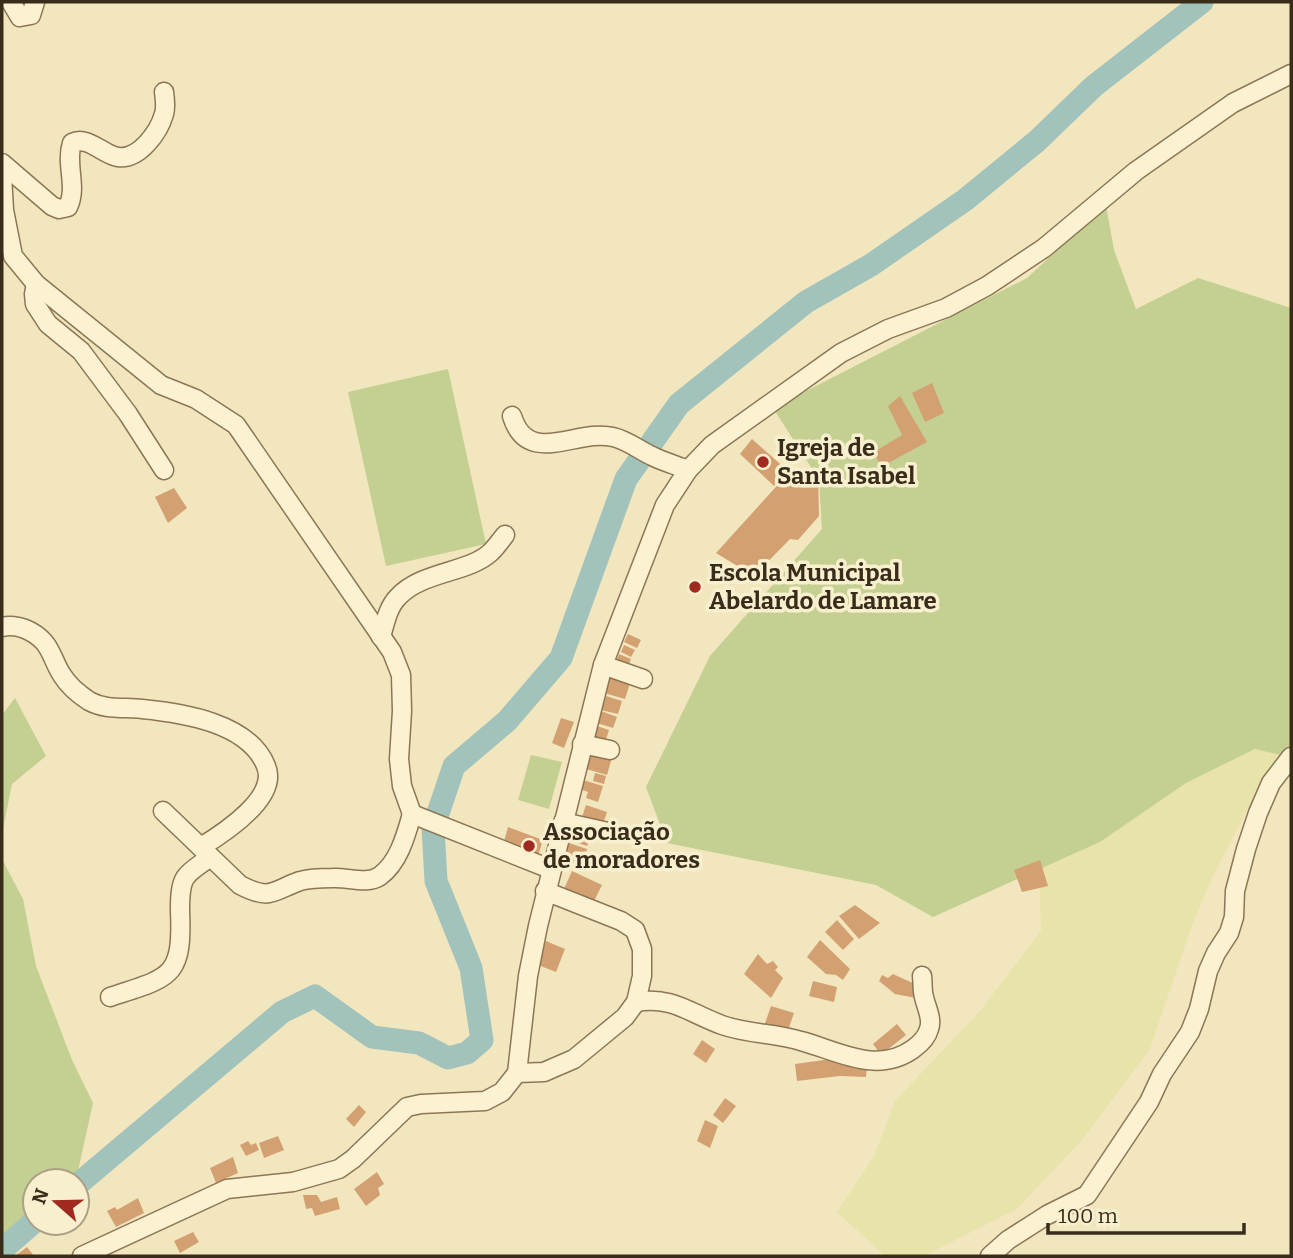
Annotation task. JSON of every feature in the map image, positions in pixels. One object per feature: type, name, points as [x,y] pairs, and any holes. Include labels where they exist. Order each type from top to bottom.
[{"type":"street","points":[[11,2],[20,17],[25,18],[31,15],[35,2]]},
{"type":"street","points":[[82,1256],[228,1189],[293,1182],[339,1169],[407,1107],[485,1101],[502,1092],[517,1073],[528,976],[545,891],[603,665],[665,505],[688,470],[712,445],[841,353],[888,329],[946,308],[987,286],[1044,248],[1136,171],[1233,103],[1291,74]]},
{"type":"street","points":[[2,163],[52,206],[59,209],[68,207],[72,198],[72,143],[78,140],[108,154],[130,156],[150,141],[159,127],[165,112],[164,92]]},
{"type":"street","points":[[2,175],[7,255],[36,284],[161,385],[196,399],[236,425],[392,652],[401,675],[399,759],[402,786],[417,816],[550,869]]},
{"type":"street","points":[[36,284],[33,294],[35,304],[48,324],[81,351],[128,414],[164,470]]},
{"type":"street","points":[[512,416],[516,427],[533,442],[545,445],[584,437],[616,437],[653,457],[688,470]]},
{"type":"street","points":[[381,637],[389,610],[397,597],[434,575],[480,560],[491,552],[505,535]]},
{"type":"street","points":[[2,627],[10,624],[23,627],[45,643],[63,677],[90,702],[106,707],[143,709],[191,717],[223,725],[262,756],[270,775],[266,791],[205,852],[184,878],[180,899],[180,954],[173,969],[149,983],[110,997]]},
{"type":"street","points":[[603,665],[643,679]]},
{"type":"street","points":[[582,744],[610,750]]},
{"type":"street","points":[[990,1256],[1008,1240],[1047,1215],[1087,1195],[1149,1102],[1162,1074],[1190,1032],[1199,1009],[1208,971],[1229,933],[1234,917],[1235,891],[1245,849],[1258,813],[1270,783],[1291,757]]},
{"type":"street","points":[[163,811],[240,885],[253,892],[272,894],[302,881],[337,877],[363,880],[378,878],[390,867],[417,816]]},
{"type":"street","points":[[563,822],[608,832]]},
{"type":"street","points":[[517,1073],[544,1072],[575,1059],[625,1017],[636,1002],[642,976],[642,949],[635,930],[621,920],[545,891]]},
{"type":"street","points":[[636,1002],[650,999],[668,1001],[724,1026],[799,1040],[863,1060],[889,1061],[920,1044],[930,1027],[922,976]]},
{"type":"shaded area","points":[[1256,749],[1285,756],[1248,808],[1210,882],[1189,934],[1150,1049],[1082,1140],[1017,1209],[924,1256],[885,1256],[837,1212],[874,1156],[895,1101],[979,1012],[1041,931],[1039,870],[1100,842],[1186,783]]},
{"type":"green space","points":[[1106,205],[1114,250],[1136,309],[1198,278],[1291,308],[1291,751],[1285,756],[1255,749],[1186,783],[1100,842],[933,917],[876,885],[667,843],[646,787],[710,656],[822,529],[819,480],[773,408],[1027,278]]},
{"type":"green space","points":[[448,369],[486,544],[386,566],[348,392]]},
{"type":"green space","points":[[15,698],[46,756],[12,784],[2,834],[2,715]]},
{"type":"green space","points":[[531,755],[562,762],[549,809],[518,800]]},
{"type":"green space","points":[[2,859],[23,899],[36,966],[72,1060],[93,1103],[79,1167],[21,1167],[21,1222],[2,1239]]},
{"type":"building","points":[[932,383],[944,413],[925,422],[912,393]]},
{"type":"building","points":[[900,396],[927,442],[881,467],[874,452],[902,435],[888,406]]},
{"type":"building","name":"Igreja de Santa Isabel","points":[[752,439],[787,470],[774,486],[740,454]]},
{"type":"building","points":[[793,468],[818,473],[819,516],[798,540],[790,539],[754,576],[716,553]]},
{"type":"building","points":[[174,488],[187,508],[168,523],[155,497]]},
{"type":"building","points":[[628,634],[641,640],[637,648],[624,642]]},
{"type":"building","points":[[624,645],[635,650],[631,657],[621,652]]},
{"type":"building","points":[[619,654],[631,659],[628,667],[616,662]]},
{"type":"building","points":[[610,675],[630,683],[625,699],[604,693]]},
{"type":"building","points":[[606,696],[622,701],[618,714],[601,710]]},
{"type":"building","points":[[601,711],[617,717],[613,728],[597,723]]},
{"type":"building","points":[[561,718],[574,722],[564,748],[552,743]]},
{"type":"building","points":[[597,726],[609,730],[606,740],[594,737]]},
{"type":"building","points":[[590,751],[612,757],[607,775],[586,769]]},
{"type":"building","points":[[595,773],[606,776],[604,784],[593,781]]},
{"type":"building","points":[[583,780],[603,786],[598,802],[586,798],[588,792],[580,789]]},
{"type":"building","points":[[586,805],[607,812],[603,824],[582,817]]},
{"type":"building","name":"Associação de moradores","points":[[508,827],[543,840],[537,859],[528,855],[530,850],[504,841]]},
{"type":"building","points":[[579,830],[592,834],[587,846],[575,842]]},
{"type":"building","points":[[569,843],[587,849],[583,866],[564,859]]},
{"type":"building","points":[[1040,860],[1048,886],[1022,892],[1014,870]]},
{"type":"building","points":[[572,871],[602,885],[593,903],[564,889]]},
{"type":"building","points":[[855,905],[880,923],[859,939],[839,916]]},
{"type":"building","points":[[837,920],[854,939],[843,950],[825,932]]},
{"type":"building","points":[[820,940],[850,969],[843,980],[836,975],[826,974],[807,957]]},
{"type":"building","points":[[546,941],[565,949],[556,972],[538,965]]},
{"type":"building","points":[[758,954],[767,964],[773,961],[778,967],[775,970],[783,978],[771,998],[744,974]]},
{"type":"building","points":[[893,974],[917,985],[916,998],[895,994],[879,981],[882,975],[888,978]]},
{"type":"building","points":[[813,981],[837,987],[834,1002],[809,996]]},
{"type":"building","points":[[771,1006],[794,1013],[786,1036],[763,1029]]},
{"type":"building","points":[[897,1024],[906,1035],[881,1055],[873,1044]]},
{"type":"building","points":[[702,1040],[715,1049],[706,1063],[693,1054]]},
{"type":"building","points":[[831,1059],[867,1066],[866,1077],[840,1076],[797,1081],[795,1064]]},
{"type":"building","points":[[725,1098],[736,1106],[723,1123],[713,1115]]},
{"type":"building","points":[[359,1105],[366,1112],[354,1127],[346,1119]]},
{"type":"building","points":[[705,1120],[718,1126],[710,1148],[697,1141]]},
{"type":"building","points":[[278,1136],[284,1150],[264,1158],[259,1143]]},
{"type":"building","points":[[248,1141],[251,1145],[256,1143],[259,1150],[246,1156],[240,1145]]},
{"type":"building","points":[[233,1157],[238,1173],[216,1183],[210,1168]]},
{"type":"building","points":[[377,1172],[384,1184],[378,1188],[380,1195],[366,1206],[354,1189]]},
{"type":"building","points":[[303,1195],[317,1195],[321,1202],[337,1197],[340,1209],[315,1216],[312,1208],[306,1209]]},
{"type":"building","points":[[138,1198],[144,1213],[116,1227],[107,1211],[115,1207],[117,1210]]},
{"type":"building","points":[[193,1232],[199,1242],[180,1253],[174,1241]]},
{"type":"building","points":[[27,1247],[34,1256],[15,1256]]},
{"type":"waterway","points":[[91,1173],[282,1012],[315,996],[372,1037],[419,1043],[448,1058],[467,1053],[482,1040],[471,968],[436,881],[433,828],[454,766],[507,721],[561,658],[626,479],[679,404],[806,302],[871,265],[965,200],[1037,141],[1094,86],[1202,2]]},
{"type":"waterway","points":[[2,1250],[21,1233]]},
{"type":"place","name":"Igreja de Santa Isabel","points":[[763,462]]},
{"type":"place","name":"Escola Municipal Abelardo de Lamare","points":[[695,587]]},
{"type":"place","name":"Associação de moradores","points":[[529,846]]}]
